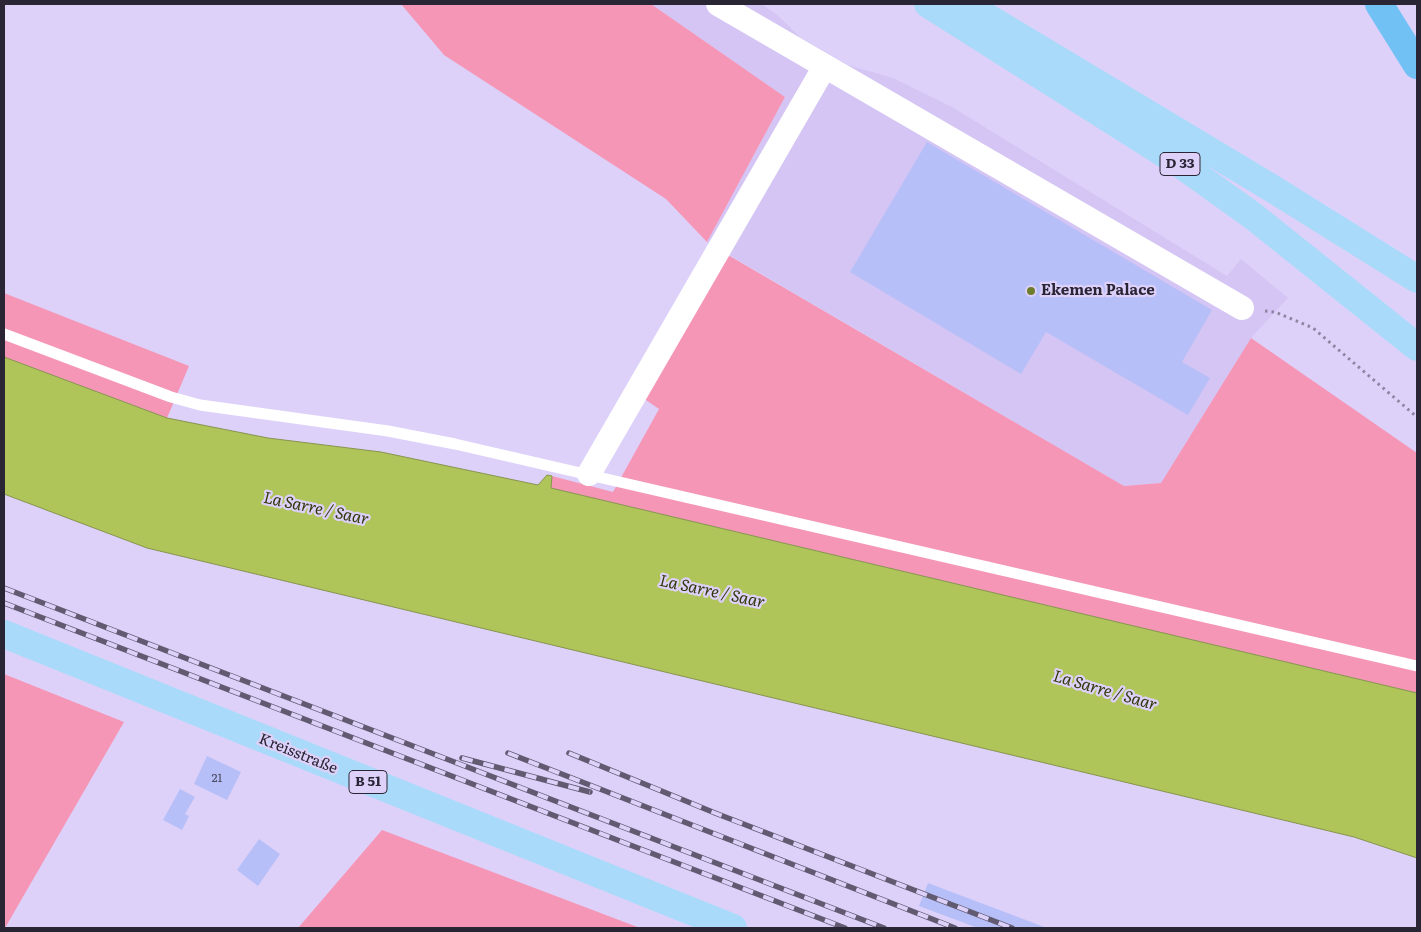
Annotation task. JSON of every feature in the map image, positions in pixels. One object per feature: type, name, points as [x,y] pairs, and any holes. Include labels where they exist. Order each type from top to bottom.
[{"type":"highway","points":[[1379,4],[1417,65]]},
{"type":"main road","name":"D 33","points":[[928,4],[1179,163],[1253,216],[1417,347]]},
{"type":"main road","name":"D 33","points":[[965,4],[1273,189],[1417,279]]},
{"type":"main road","name":"Kreisstraße","points":[[4,634],[733,928]]},
{"type":"street","points":[[718,4],[1242,308]]},
{"type":"street","points":[[589,474],[825,66]]},
{"type":"lane","points":[[4,334],[171,397],[200,405],[388,431],[456,444],[1417,666]]},
{"type":"path","points":[[1242,308],[1275,312],[1313,328],[1417,417]]},
{"type":"shaded area","points":[[401,4],[651,4],[785,97],[707,242],[666,199],[444,55]]},
{"type":"shaded area","points":[[651,4],[761,4],[775,13],[800,37],[848,65],[893,78],[952,107],[1227,276],[1241,259],[1288,298],[1251,338],[1161,483],[1124,486],[707,242],[785,97]]},
{"type":"shaded area","points":[[728,255],[1124,486],[1161,483],[1251,338],[1417,453],[1417,693],[551,488],[552,476],[613,492],[659,409],[643,398]]},
{"type":"shaded area","points":[[4,293],[189,366],[167,418],[4,357]]},
{"type":"shaded area","points":[[4,674],[124,722],[5,928],[4,928]]},
{"type":"shaded area","points":[[382,830],[640,928],[298,928]]},
{"type":"water","name":"La Sarre / Saar","points":[[4,357],[167,418],[268,438],[381,452],[538,485],[547,475],[552,476],[551,488],[1417,693],[1417,858],[1354,837],[147,548],[4,494]]},
{"type":"building","name":"Ekemen Palace","points":[[927,142],[1212,310],[1182,362],[1210,378],[1188,415],[1046,332],[1021,374],[850,272]]},
{"type":"building","points":[[207,756],[241,772],[227,800],[194,784]]},
{"type":"building","points":[[180,789],[195,797],[185,814],[189,816],[182,830],[163,820]]},
{"type":"building","points":[[259,839],[280,854],[258,886],[237,870]]},
{"type":"building","points":[[928,883],[1047,928],[978,928],[919,906]]},
{"type":"railway","points":[[4,588],[884,928]]},
{"type":"railway","points":[[4,603],[845,928]]},
{"type":"railway","points":[[508,753],[955,928]]},
{"type":"railway","points":[[569,753],[715,813],[1012,928]]},
{"type":"railway","points":[[462,758],[590,792]]},
{"type":"place","name":"Ekemen Palace","points":[[1031,291]]}]
